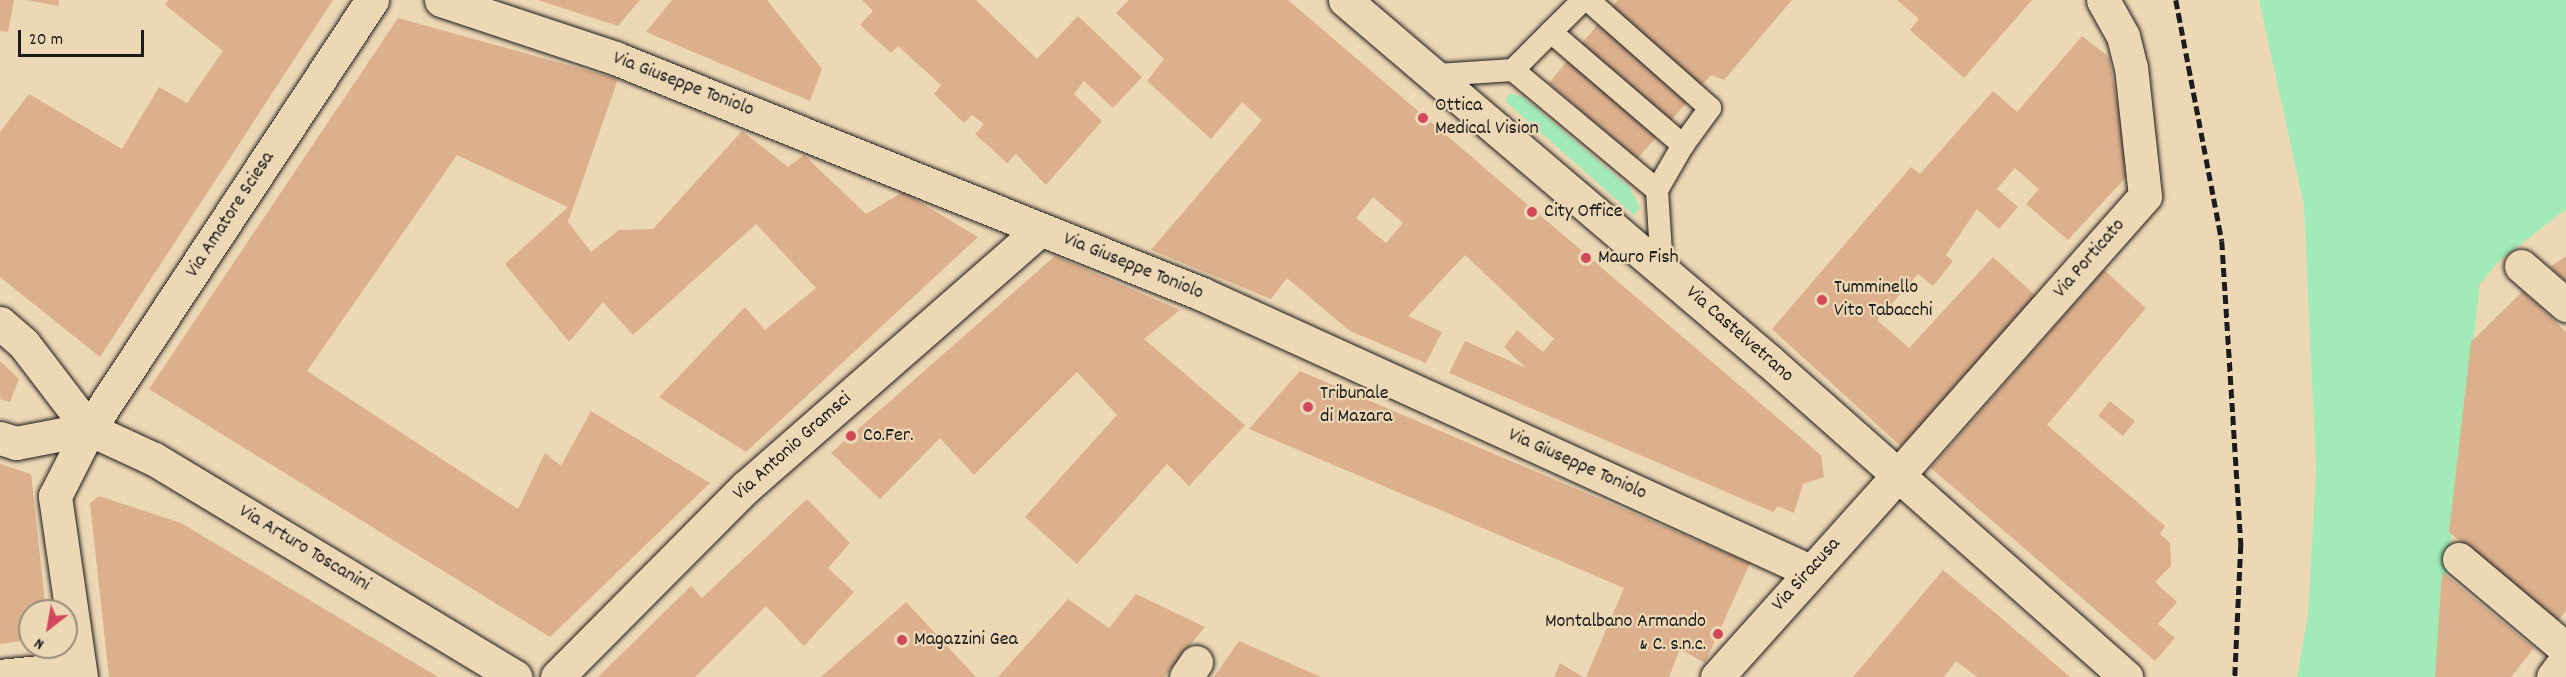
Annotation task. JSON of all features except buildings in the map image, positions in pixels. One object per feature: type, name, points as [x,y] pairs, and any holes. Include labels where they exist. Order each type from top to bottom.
[{"type":"street","name":"Via Amatore Sciesa","points":[[80,672],[55,496],[89,429],[372,0]]},
{"type":"street","name":"Via Giuseppe Toniolo","points":[[441,0],[626,62],[1202,294],[1810,571]]},
{"type":"street","name":"Via Castelvetrano","points":[[1345,0],[1437,75],[1899,474],[2126,677]]},
{"type":"street","name":"Via Porticato","points":[[1899,474],[2145,196],[2131,68],[2123,36],[2103,0]]},
{"type":"street","name":"Via Antonio Gramsci","points":[[557,677],[746,487],[1040,230]]},
{"type":"street","points":[[2521,266],[2566,305]]},
{"type":"street","points":[[0,323],[24,344],[89,429],[16,443],[0,438]]},
{"type":"street","name":"Via Arturo Toscanini","points":[[89,429],[154,459],[515,677]]},
{"type":"street","name":"Via Siracusa","points":[[1717,677],[1899,474]]},
{"type":"street","points":[[2459,559],[2566,649]]},
{"type":"street","points":[[2553,677],[2566,660]]},
{"type":"street","points":[[0,676],[80,672]]},
{"type":"lane","points":[[1437,75],[1513,70],[1583,0]]},
{"type":"lane","points":[[1588,0],[1710,108],[1683,145],[1657,190],[1662,269]]},
{"type":"lane","points":[[1551,32],[1683,145]]},
{"type":"lane","points":[[1513,70],[1657,190]]},
{"type":"green space","points":[[2259,0],[2566,0],[2566,209],[2498,262],[2480,284],[2435,677],[2297,677],[2308,616],[2316,470],[2304,205]]},
{"type":"green space","points":[[1510,93],[1523,97],[1630,188],[1640,208],[1634,215],[1505,101]]},
{"type":"railway","points":[[2176,0],[2222,241],[2241,545],[2235,677]]},
{"type":"place","name":"Ottica Medical Vision","points":[[1423,118]]},
{"type":"place","name":"City Office","points":[[1532,212]]},
{"type":"place","name":"Mauro Fish","points":[[1586,258]]},
{"type":"place","name":"Tumminello Vito Tabacchi","points":[[1822,300]]},
{"type":"place","name":"Tribunale di Mazara","points":[[1308,407]]},
{"type":"place","name":"Co.Fer.","points":[[851,436]]},
{"type":"place","name":"Montalbano Armando & C. s.n.c.","points":[[1718,634]]},
{"type":"place","name":"Magazzini Gea","points":[[902,640]]}]
